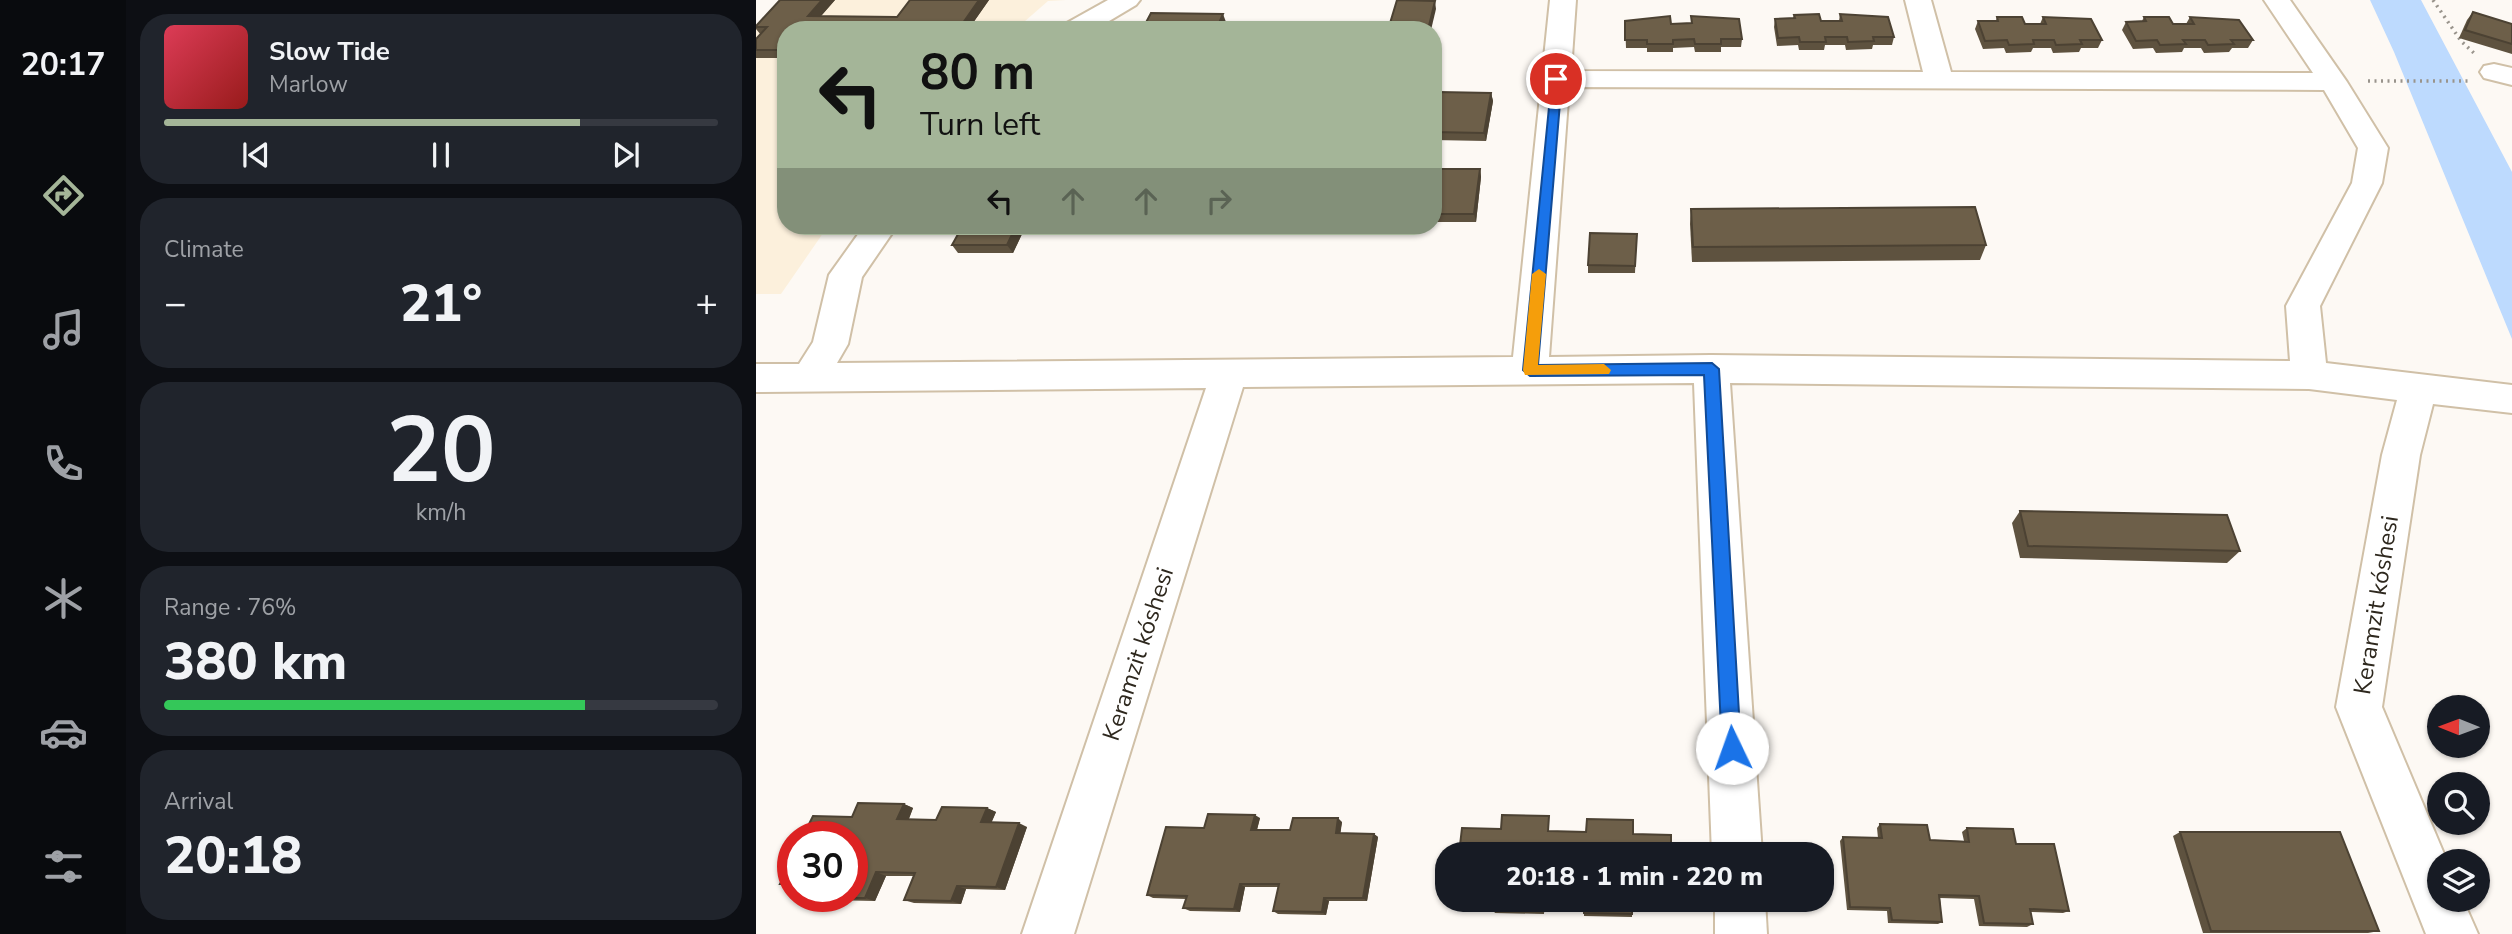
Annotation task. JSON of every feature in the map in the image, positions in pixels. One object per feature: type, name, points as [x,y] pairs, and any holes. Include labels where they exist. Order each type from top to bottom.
[{"type":"street","points":[[1090,21],[1127,0]]},
{"type":"street","points":[[1530,370],[1563,0]]},
{"type":"street","points":[[1918,0],[1940,82]]},
{"type":"street","points":[[2277,0],[2333,82],[2373,148],[2367,183],[2303,306],[2309,374]]},
{"type":"street","points":[[1556,79],[2333,82]]},
{"type":"street","points":[[810,377],[830,344],[846,275],[875,235]]},
{"type":"street","points":[[1712,369],[1736,842]]},
{"type":"street","points":[[756,378],[1712,369],[2309,374],[2502,397]]},
{"type":"street","name":"Keramzit kóshesi","points":[[1048,934],[1229,373]]},
{"type":"street","name":"Keramzit kóshesi","points":[[2419,387],[2401,456],[2359,707],[2452,934]]},
{"type":"street","points":[[1740,912],[1741,934]]},
{"type":"path","points":[[2433,0],[2460,41],[2495,77]]},
{"type":"path","points":[[2398,81],[2495,77]]},
{"type":"shaded area","points":[[781,0],[1066,0],[1048,1],[1025,21],[777,21],[777,235],[822,235],[781,294],[756,294],[756,27]]},
{"type":"water","points":[[2370,0],[2421,0],[2512,172],[2512,339],[2394,52]]},
{"type":"building","points":[[780,0],[822,0],[808,16],[897,17],[910,0],[979,0],[964,21],[777,21],[777,50],[756,50],[756,39],[767,27],[756,26]]},
{"type":"building","points":[[1397,0],[1435,1],[1430,21],[1391,21]]},
{"type":"building","points":[[2473,12],[2512,24],[2512,44],[2465,30]]},
{"type":"building","points":[[1151,13],[1223,14],[1220,21],[1147,21]]},
{"type":"building","points":[[1819,14],[1821,21],[1842,21],[1840,14],[1888,17],[1894,37],[1873,37],[1874,41],[1848,42],[1847,37],[1825,37],[1826,42],[1800,42],[1799,37],[1778,38],[1775,19]]},
{"type":"building","points":[[1670,16],[1671,24],[1692,23],[1691,16],[1739,19],[1742,39],[1721,39],[1721,44],[1695,44],[1694,39],[1673,40],[1673,44],[1647,44],[1647,40],[1625,40],[1625,21]]},
{"type":"building","points":[[1997,17],[2022,17],[2025,24],[2046,24],[2043,17],[2091,19],[2102,40],[2080,40],[2082,44],[2056,45],[2054,40],[2033,40],[2034,44],[2009,45],[2007,40],[1985,41],[1978,21],[1998,21]]},
{"type":"building","points":[[2144,17],[2169,17],[2173,24],[2194,24],[2190,17],[2239,20],[2253,40],[2231,40],[2234,44],[2208,45],[2205,40],[2183,40],[2186,44],[2160,45],[2157,40],[2136,41],[2126,22],[2146,21]]},
{"type":"building","points":[[1442,92],[1491,93],[1484,133],[1442,132]]},
{"type":"building","points":[[1442,169],[1480,169],[1474,214],[1442,214]]},
{"type":"building","points":[[1975,207],[1986,245],[1693,247],[1691,209]]},
{"type":"building","points":[[1590,233],[1637,234],[1635,266],[1588,265]]},
{"type":"building","points":[[958,235],[1012,235],[1007,245],[952,245]]},
{"type":"building","points":[[2020,511],[2227,515],[2240,551],[2028,546]]},
{"type":"building","points":[[858,803],[904,804],[897,819],[936,820],[942,807],[987,808],[981,822],[1019,823],[996,887],[957,886],[951,901],[904,900],[915,873],[876,872],[868,891],[868,821],[810,821],[813,816],[852,817]]},
{"type":"building","points":[[1208,814],[1255,815],[1251,830],[1290,830],[1293,818],[1338,818],[1336,833],[1374,834],[1363,898],[1324,898],[1322,912],[1273,911],[1279,884],[1240,884],[1234,909],[1183,908],[1187,896],[1147,895],[1166,827],[1204,828]]},
{"type":"building","points":[[1502,815],[1549,816],[1548,831],[1586,832],[1587,819],[1633,820],[1633,834],[1671,835],[1671,842],[1460,842],[1462,828],[1501,829]]},
{"type":"building","points":[[1880,824],[1927,825],[1930,840],[1969,842],[1967,828],[2013,829],[2016,844],[2054,844],[2069,911],[2030,909],[2033,924],[1984,923],[1979,896],[1939,895],[1942,922],[1892,920],[1890,908],[1850,907],[1843,837],[1882,838]]},
{"type":"building","points":[[2180,832],[2340,832],[2379,931],[2211,931]]},
{"type":"building","points":[[1632,912],[1632,914],[1584,913]]},
{"type":"slow traffic","points":[[1539,274],[1530,370],[1604,370]]},
{"type":"route","points":[[1556,79],[1530,370],[1712,369],[1732,748]]}]
